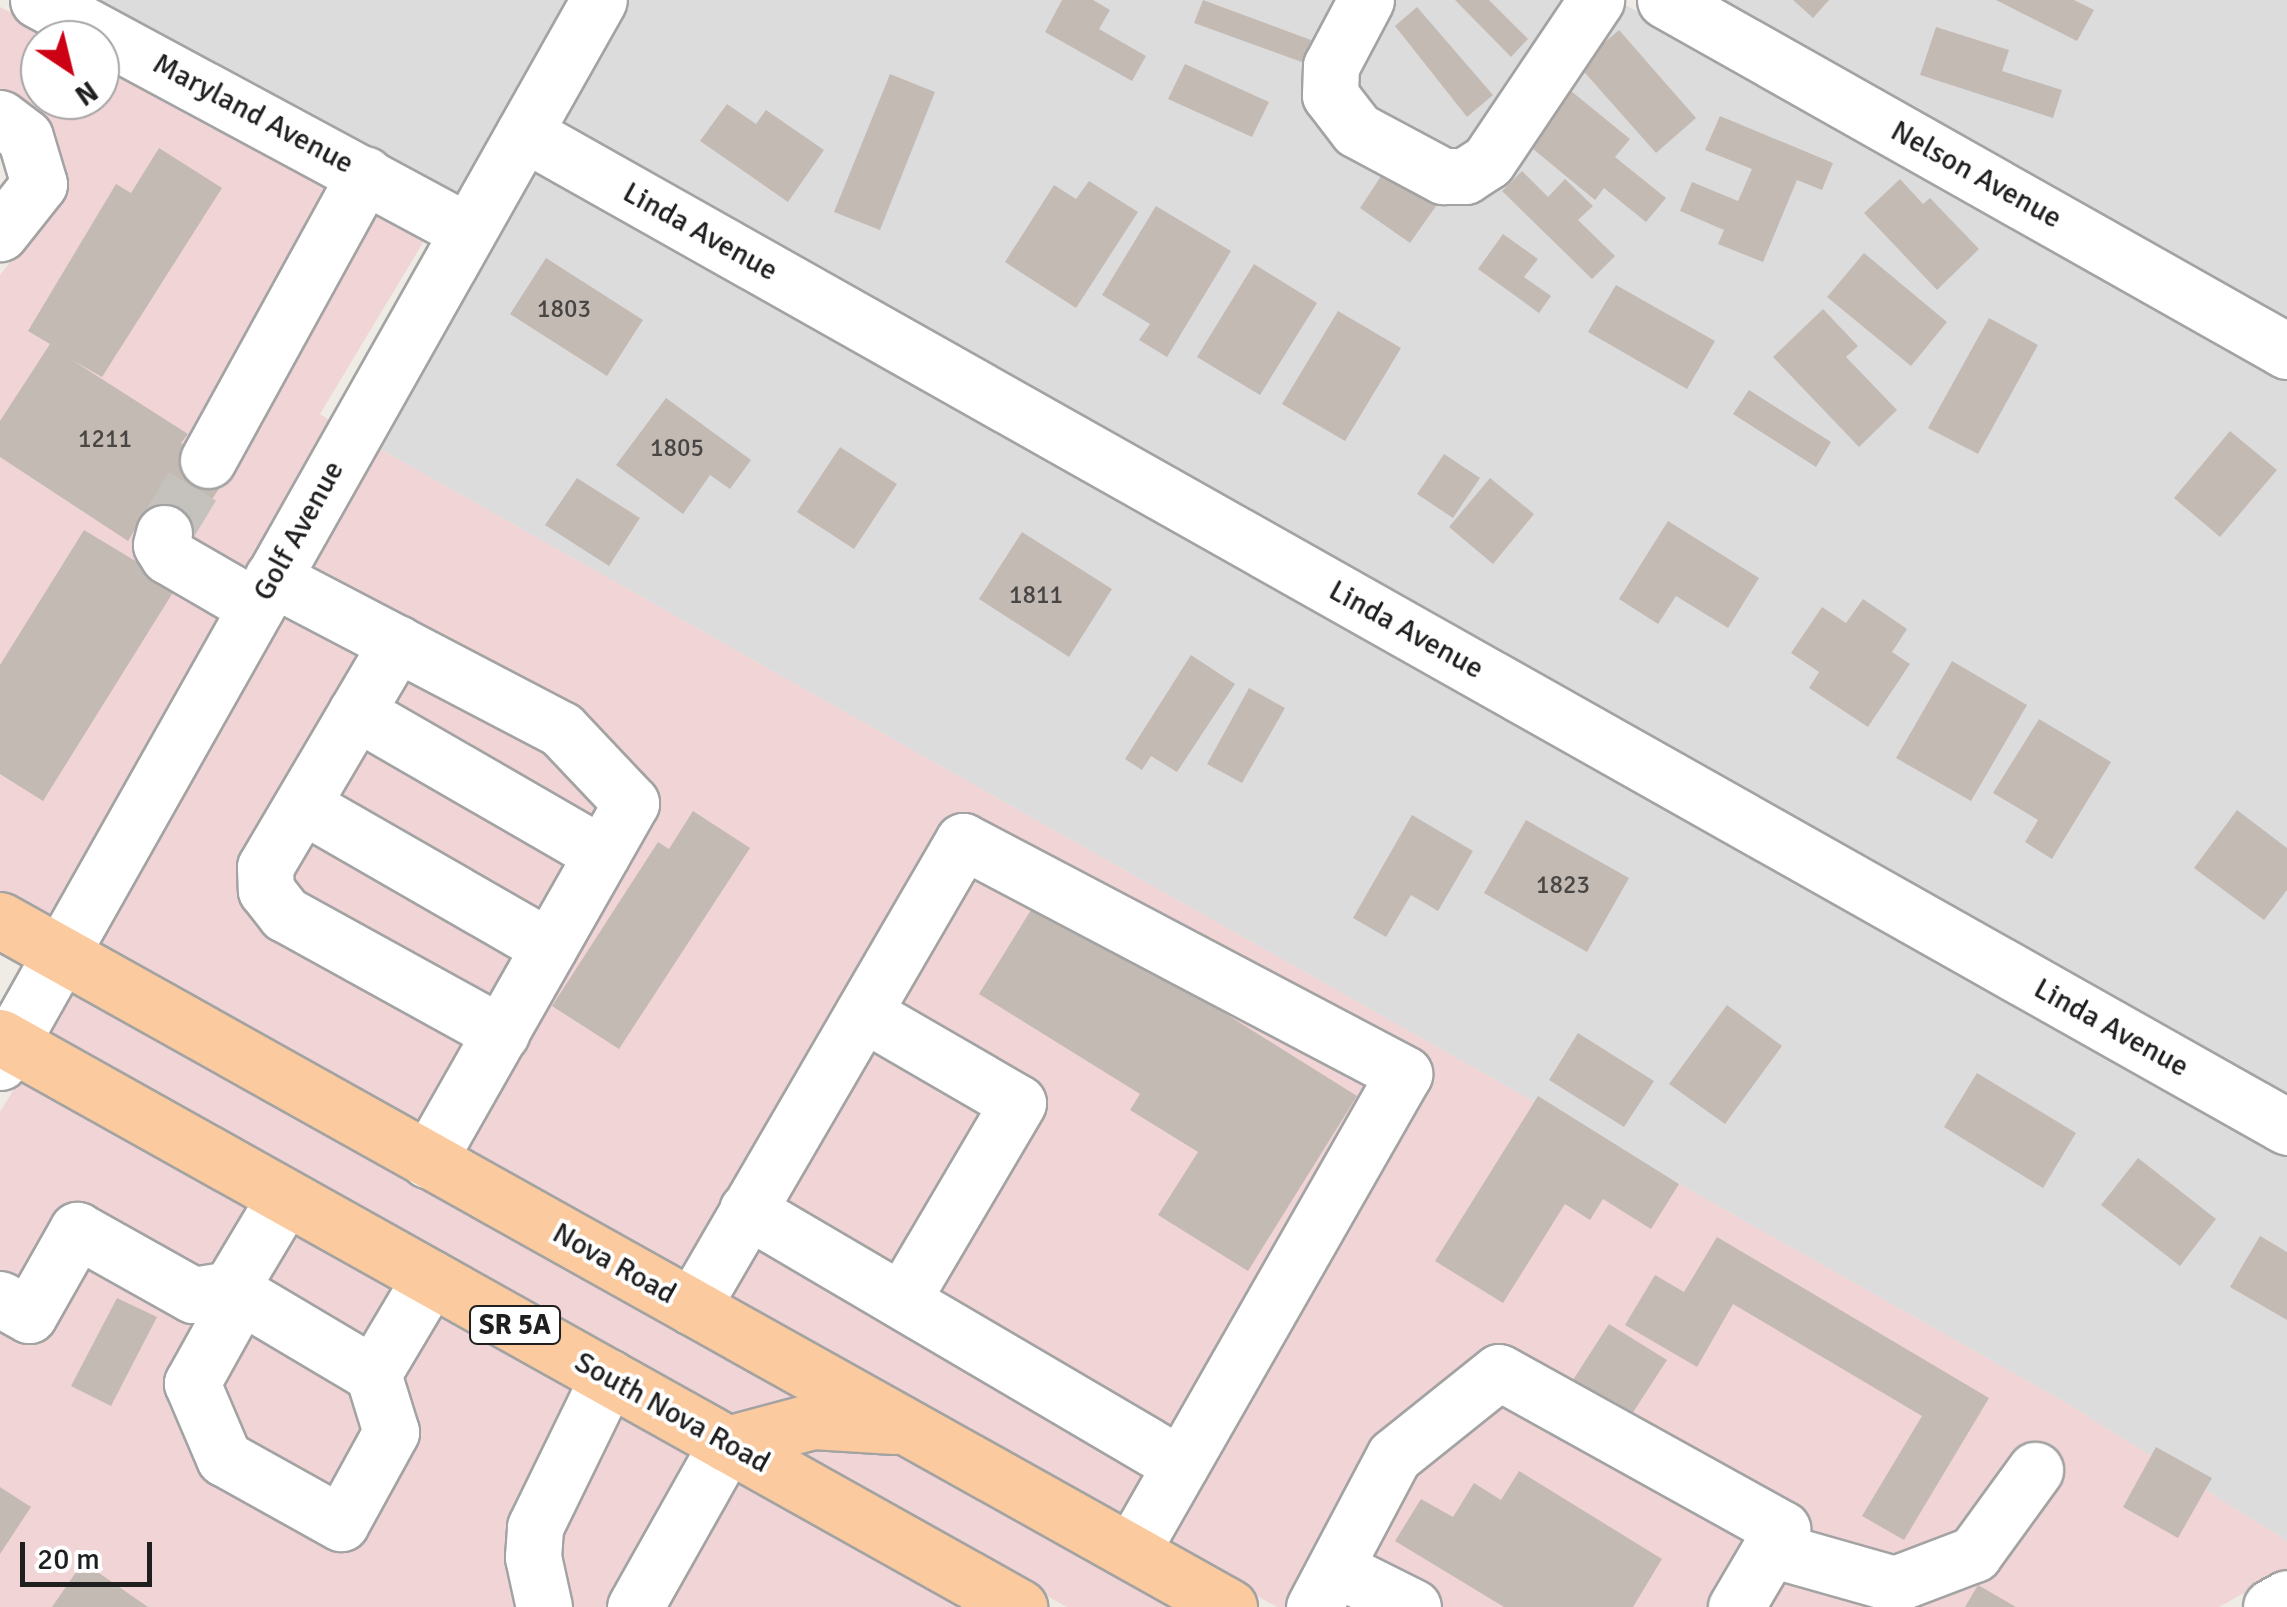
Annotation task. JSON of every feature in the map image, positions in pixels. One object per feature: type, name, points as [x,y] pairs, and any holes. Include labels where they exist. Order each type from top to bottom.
[{"type":"main road","name":"Nova Road","points":[[0,920],[1229,1607]]},
{"type":"main road","name":"South Nova Road","points":[[4,1048],[286,1196],[1019,1607]]},
{"type":"main road","points":[[727,1444],[812,1421],[907,1427]]},
{"type":"street","name":"Maryland Avenue","points":[[38,0],[467,232]]},
{"type":"street","name":"Golf Avenue","points":[[4,1048],[62,955],[599,0]]},
{"type":"street","points":[[1366,0],[1332,66],[1330,95],[1357,130],[1406,162],[1454,176],[1488,161],[1596,0]]},
{"type":"street","name":"Nelson Avenue","points":[[1665,0],[2287,351]]},
{"type":"street","points":[[0,118],[26,138],[39,184],[0,233]]},
{"type":"street","name":"Linda Avenue","points":[[524,134],[2287,1127]]},
{"type":"street","points":[[208,460],[364,174]]},
{"type":"street","points":[[164,532],[161,545],[168,556],[397,643],[562,729],[632,802],[428,1160]]},
{"type":"street","points":[[397,643],[265,867],[266,890],[286,914],[501,1033]]},
{"type":"street","points":[[356,712],[602,854]]},
{"type":"street","points":[[302,805],[549,947]]},
{"type":"street","points":[[692,1307],[964,841],[1404,1074],[1131,1552]]},
{"type":"street","points":[[863,1013],[1018,1103],[902,1300]]},
{"type":"street","points":[[0,1299],[29,1315],[77,1230],[193,1294],[235,1292],[373,1374],[391,1432],[341,1523],[224,1458],[192,1383],[235,1292],[286,1196]]},
{"type":"street","points":[[747,1210],[1181,1464]]},
{"type":"street","points":[[373,1374],[430,1278]]},
{"type":"street","points":[[1413,1607],[1326,1588],[1394,1456],[1498,1372],[1782,1529],[1736,1607]]},
{"type":"street","points":[[544,1607],[532,1558],[536,1526],[608,1377]]},
{"type":"street","points":[[635,1607],[727,1444]]},
{"type":"street","points":[[1771,1548],[1895,1584],[1974,1554],[2035,1470]]},
{"type":"street","points":[[2271,1607],[2287,1598]]},
{"type":"shaded area","points":[[89,0],[570,0],[457,199]]},
{"type":"shaded area","points":[[629,0],[1617,0],[2287,378],[2287,1100],[558,126]]},
{"type":"shaded area","points":[[1713,0],[2287,0],[2287,324]]},
{"type":"shaded area","points":[[0,7],[25,20],[20,20],[20,105],[0,89]]},
{"type":"shaded area","points":[[120,71],[427,236],[320,414],[331,421],[52,923],[0,894],[0,275],[58,201],[38,120],[120,120]]},
{"type":"shaded area","points":[[534,166],[2287,1154],[2287,1541],[2063,1401],[375,446]]},
{"type":"shaded area","points":[[375,446],[2063,1401],[2287,1541],[2287,1569],[2219,1607],[1277,1607],[930,1413],[928,1404],[911,1403],[96,947]]},
{"type":"shaded area","points":[[73,988],[805,1397],[727,1417],[45,1036]]},
{"type":"shaded area","points":[[22,1076],[971,1607],[0,1607],[0,1112]]},
{"type":"shaded area","points":[[817,1446],[903,1452],[1181,1607],[1067,1607],[789,1451]]},
{"type":"building","points":[[1062,0],[1093,0],[1110,10],[1099,29],[1146,56],[1132,81],[1045,32]]},
{"type":"building","points":[[1203,0],[1311,40],[1302,62],[1194,23]]},
{"type":"building","points":[[1455,0],[1489,0],[1528,39],[1511,57]]},
{"type":"building","points":[[1793,0],[1829,0],[1813,18]]},
{"type":"building","points":[[1996,0],[2074,0],[2094,10],[2077,41]]},
{"type":"building","points":[[1417,7],[1493,95],[1467,117],[1395,26]]},
{"type":"building","points":[[1936,27],[2009,50],[2002,71],[2062,90],[2053,118],[1920,75]]},
{"type":"building","points":[[1619,30],[1696,118],[1656,153],[1578,65]]},
{"type":"building","points":[[1185,64],[1269,102],[1252,137],[1168,99]]},
{"type":"building","points":[[890,74],[935,92],[880,230],[834,212]]},
{"type":"building","points":[[1571,91],[1630,139],[1615,157],[1666,198],[1646,222],[1604,188],[1595,200],[1527,144]]},
{"type":"building","points":[[727,104],[756,124],[766,110],[824,150],[788,202],[700,141]]},
{"type":"building","points":[[1720,116],[1833,163],[1822,190],[1797,180],[1763,262],[1718,244],[1724,230],[1680,211],[1692,182],[1738,201],[1752,169],[1705,150]]},
{"type":"building","points":[[159,148],[222,188],[102,377],[72,360],[188,434],[181,443],[229,474],[182,544],[142,518],[128,541],[0,457],[0,421],[50,344],[28,331],[116,184],[131,193]]},
{"type":"building","points":[[1389,164],[1441,199],[1410,243],[1360,208]]},
{"type":"building","points":[[1522,171],[1548,197],[1565,179],[1593,206],[1578,220],[1615,256],[1592,279],[1502,191]]},
{"type":"building","points":[[1900,179],[1923,204],[1930,198],[1979,249],[1937,290],[1864,213]]},
{"type":"building","points":[[1089,181],[1138,212],[1076,308],[1005,262],[1054,185],[1076,199]]},
{"type":"building","points":[[1156,206],[1231,251],[1167,357],[1139,340],[1150,324],[1102,295]]},
{"type":"building","points":[[1503,234],[1538,259],[1524,277],[1551,296],[1539,313],[1478,269]]},
{"type":"building","points":[[1864,253],[1947,322],[1911,366],[1827,297]]},
{"type":"building","points":[[546,258],[643,320],[607,376],[510,314]]},
{"type":"building","points":[[1254,264],[1317,303],[1260,395],[1197,357]]},
{"type":"building","points":[[1616,285],[1715,341],[1687,389],[1588,332]]},
{"type":"building","points":[[1823,309],[1858,346],[1846,357],[1897,410],[1859,447],[1773,357]]},
{"type":"building","points":[[1338,311],[1401,348],[1345,441],[1282,404]]},
{"type":"building","points":[[1989,318],[2038,345],[1978,454],[1928,428]]},
{"type":"building","points":[[1749,390],[1831,442],[1816,467],[1733,414]]},
{"type":"building","points":[[666,398],[751,460],[730,489],[710,475],[683,514],[616,465]]},
{"type":"building","points":[[2230,431],[2277,470],[2220,537],[2174,498]]},
{"type":"building","points":[[840,447],[897,484],[854,549],[797,512]]},
{"type":"building","points":[[1444,454],[1480,478],[1453,518],[1417,494]]},
{"type":"building","points":[[577,478],[640,518],[609,566],[545,525]]},
{"type":"building","points":[[1490,478],[1534,514],[1493,564],[1449,527]]},
{"type":"building","points":[[1668,521],[1759,578],[1728,628],[1676,596],[1658,624],[1619,599]]},
{"type":"building","points":[[84,530],[177,586],[43,801],[0,774],[0,665]]},
{"type":"building","points":[[1022,532],[1112,589],[1069,657],[979,599]]},
{"type":"building","points":[[1863,599],[1907,629],[1892,652],[1910,664],[1868,727],[1809,688],[1819,672],[1791,653],[1822,607],[1846,623]]},
{"type":"building","points":[[1191,655],[1235,684],[1177,772],[1151,756],[1142,770],[1125,759]]},
{"type":"building","points":[[1952,661],[2027,705],[1971,801],[1896,758]]},
{"type":"building","points":[[1249,688],[1285,708],[1242,783],[1207,764]]},
{"type":"building","points":[[2039,719],[2111,762],[2052,859],[2025,842],[2038,820],[1993,793]]},
{"type":"building","points":[[2237,810],[2287,848],[2287,890],[2264,920],[2194,868]]},
{"type":"building","points":[[693,811],[750,848],[619,1049],[552,1006],[658,842],[669,849]]},
{"type":"building","points":[[1412,815],[1473,851],[1438,911],[1411,895],[1386,937],[1353,918]]},
{"type":"building","points":[[1526,820],[1629,878],[1587,952],[1484,893]]},
{"type":"building","points":[[1039,897],[1357,1096],[1248,1271],[1158,1215],[1198,1152],[1130,1110],[1140,1094],[979,994]]},
{"type":"building","points":[[1727,1005],[1782,1046],[1725,1124],[1669,1084]]},
{"type":"building","points":[[1578,1033],[1654,1081],[1624,1127],[1549,1080]]},
{"type":"building","points":[[1977,1073],[2076,1133],[2043,1188],[1944,1127]]},
{"type":"building","points":[[1538,1096],[1679,1184],[1651,1229],[1603,1199],[1590,1220],[1565,1204],[1503,1303],[1435,1261]]},
{"type":"building","points":[[2138,1158],[2216,1219],[2180,1266],[2101,1205]]},
{"type":"building","points":[[2260,1236],[2287,1252],[2287,1320],[2230,1287]]},
{"type":"building","points":[[1717,1237],[1989,1398],[1904,1540],[1862,1516],[1922,1416],[1733,1304],[1697,1367],[1625,1325],[1655,1275],[1684,1292]]},
{"type":"building","points":[[117,1298],[157,1317],[111,1406],[71,1386]]},
{"type":"building","points":[[1609,1324],[1667,1360],[1628,1420],[1571,1383]]},
{"type":"building","points":[[2156,1447],[2212,1478],[2178,1538],[2123,1507]]},
{"type":"building","points":[[1519,1471],[1662,1559],[1633,1607],[1504,1607],[1395,1541],[1421,1499],[1453,1517],[1474,1483],[1501,1500]]},
{"type":"building","points":[[0,1487],[31,1507],[0,1554]]},
{"type":"building","points":[[83,1562],[148,1607],[52,1607]]},
{"type":"building","points":[[1978,1585],[2016,1607],[1965,1607]]},
{"type":"tunnel","points":[[164,533],[208,460]]}]
